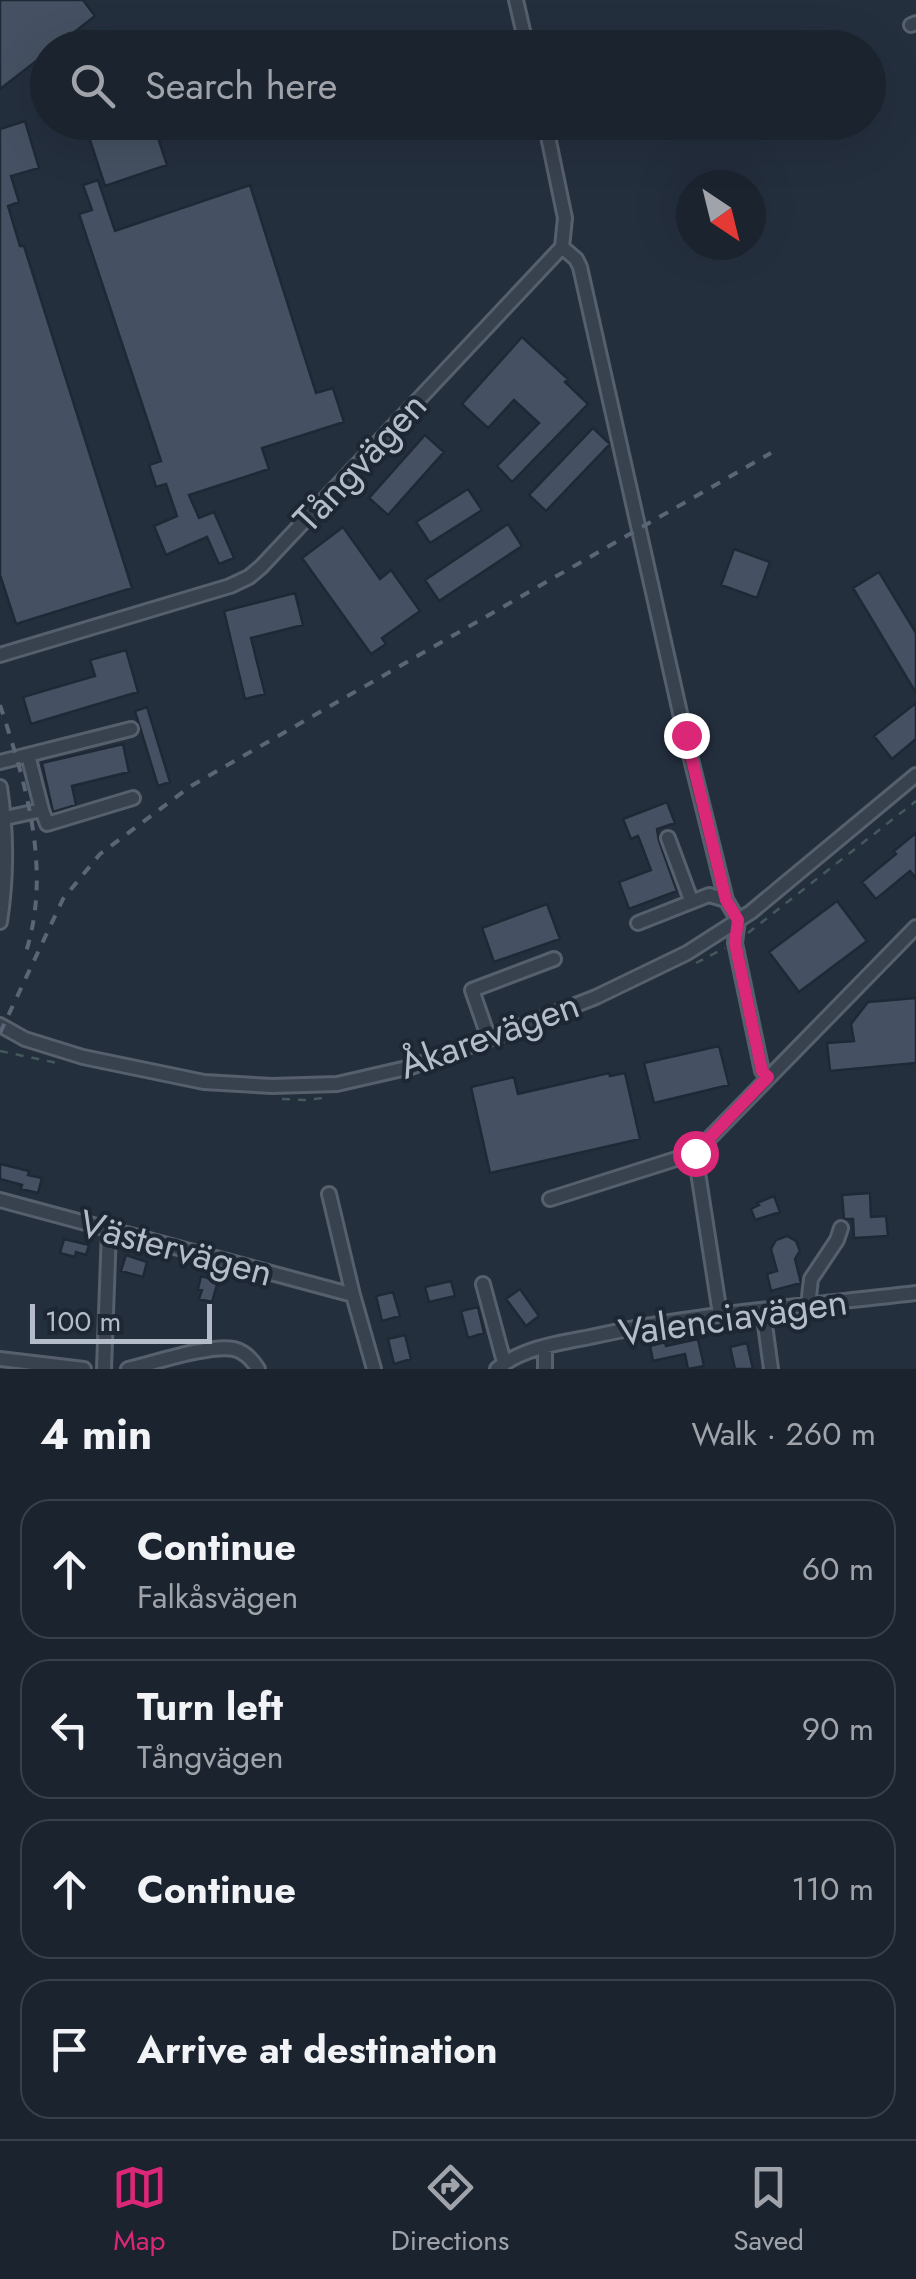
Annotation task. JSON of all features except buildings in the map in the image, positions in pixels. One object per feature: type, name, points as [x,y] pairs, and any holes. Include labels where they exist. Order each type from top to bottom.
[{"type":"street","points":[[516,0],[523,30]]},
{"type":"street","points":[[549,140],[565,218],[562,246],[580,267],[646,567],[726,900],[738,920],[735,943],[762,1071],[768,1077]]},
{"type":"street","name":"Tångvägen","points":[[0,655],[230,586],[249,576],[562,246]]},
{"type":"street","points":[[0,762],[131,730]]},
{"type":"street","points":[[28,756],[46,824],[132,798]]},
{"type":"street","name":"Åkarevägen","points":[[0,1025],[25,1039],[82,1057],[204,1082],[337,1084],[411,1067],[596,997],[687,954],[751,912],[916,775]]},
{"type":"street","points":[[0,787],[5,818],[5,887],[0,922]]},
{"type":"street","points":[[5,818],[42,810]]},
{"type":"street","points":[[668,838],[691,900]]},
{"type":"street","points":[[638,923],[709,894],[726,900]]},
{"type":"street","points":[[550,1199],[695,1153],[916,928]]},
{"type":"street","points":[[489,1039],[472,990],[554,959]]},
{"type":"street","points":[[695,1153],[720,1314]]},
{"type":"street","points":[[329,1194],[374,1369]]},
{"type":"street","name":"Västervägen","points":[[0,1200],[353,1294]]},
{"type":"street","points":[[808,1306],[811,1279],[841,1228]]},
{"type":"street","points":[[104,1369],[108,1230]]},
{"type":"street","points":[[483,1284],[500,1366]]},
{"type":"street","name":"Valenciavägen","points":[[500,1366],[545,1347],[608,1332],[720,1314],[916,1293]]},
{"type":"street","points":[[763,1310],[771,1369]]},
{"type":"street","points":[[545,1347],[545,1369]]},
{"type":"street","points":[[128,1369],[221,1348],[238,1350],[251,1358],[258,1369]]},
{"type":"street","points":[[0,1359],[84,1369]]},
{"type":"railway","points":[[0,1033],[63,899],[100,854],[191,786],[771,453]]},
{"type":"railway","points":[[0,705],[33,827],[37,890],[26,952]]},
{"type":"route","points":[[686,735],[726,900],[738,920],[735,943],[762,1071],[768,1077],[695,1153]]}]
